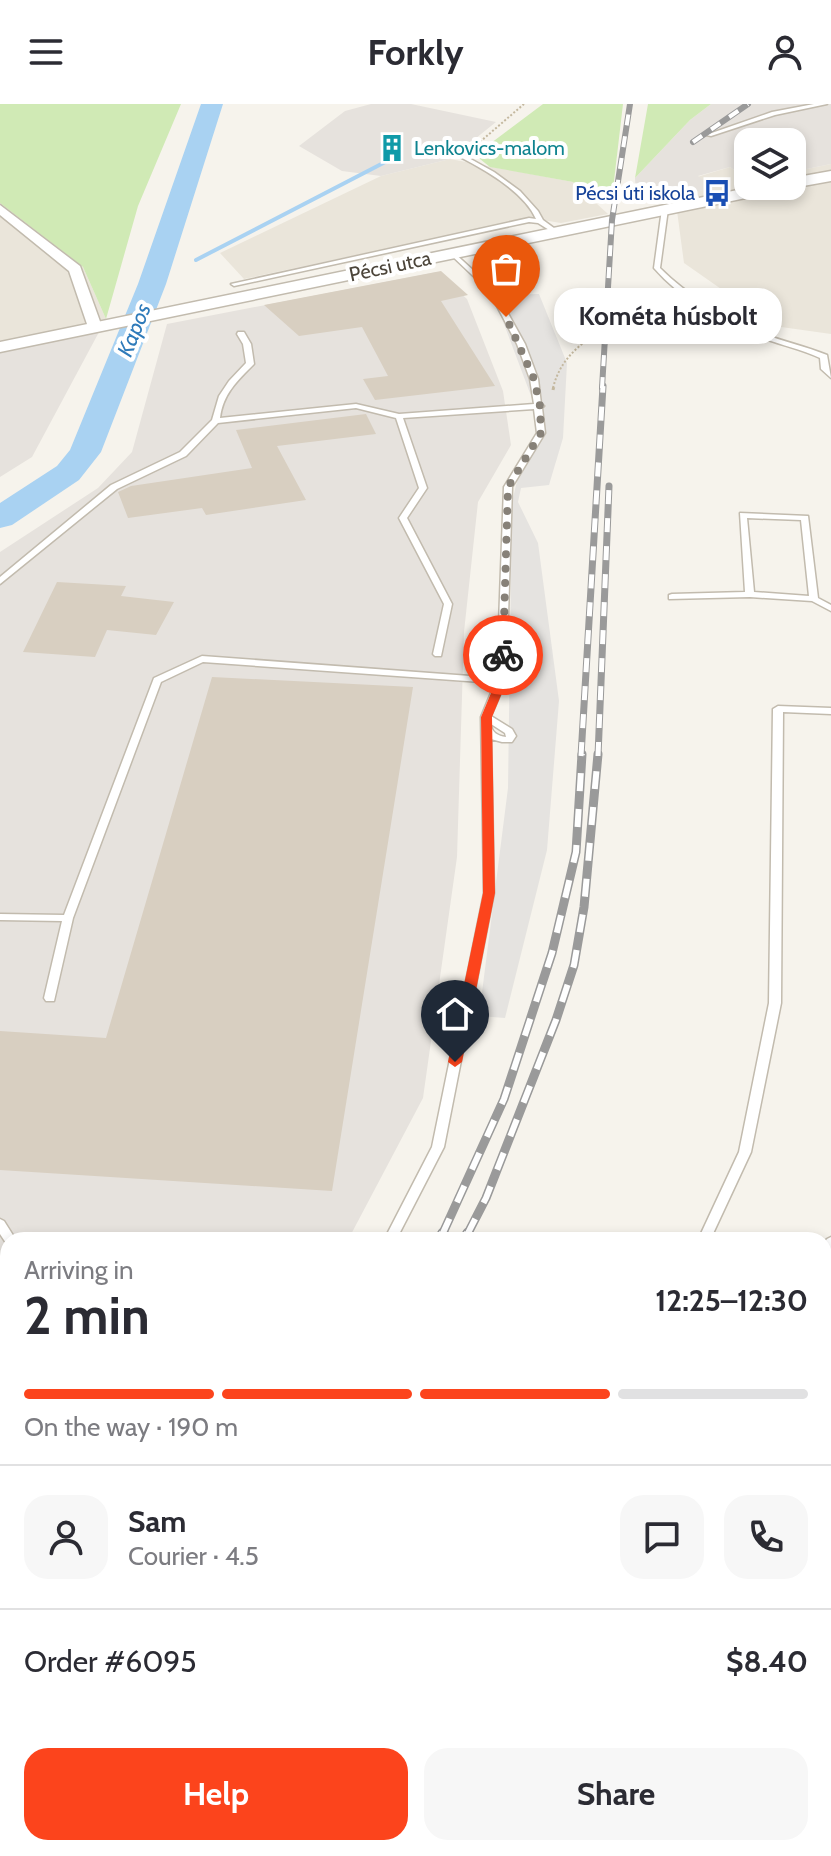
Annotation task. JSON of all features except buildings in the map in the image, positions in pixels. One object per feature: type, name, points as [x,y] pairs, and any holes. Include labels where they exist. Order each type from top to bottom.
[{"type":"street","points":[[806,180],[831,176]]},
{"type":"street","name":"Pécsi utca","points":[[0,347],[734,195]]},
{"type":"street","points":[[0,209],[75,269],[104,325]]},
{"type":"lane","points":[[709,135],[774,113],[824,104]]},
{"type":"lane","points":[[460,155],[485,168],[533,207],[540,221],[556,232]]},
{"type":"lane","points":[[665,209],[657,268],[668,282],[757,334],[804,347],[824,357],[825,369],[831,376]]},
{"type":"lane","points":[[234,284],[529,220],[540,221]]},
{"type":"lane","points":[[394,1232],[438,1147],[489,893],[486,722],[501,681],[508,487],[541,433],[540,406],[521,344],[492,290],[452,253]]},
{"type":"lane","points":[[216,421],[216,411],[227,385],[250,364],[247,344],[241,334]]},
{"type":"lane","points":[[0,581],[114,487],[183,454],[216,421],[356,406],[399,416],[540,406]]},
{"type":"lane","points":[[399,416],[423,488],[403,518],[448,604],[438,654]]},
{"type":"lane","points":[[750,594],[743,515],[805,518],[814,599]]},
{"type":"lane","points":[[672,597],[750,594],[814,599],[831,608]]},
{"type":"lane","points":[[50,998],[68,918],[157,680],[202,659],[501,681]]},
{"type":"lane","points":[[708,1232],[745,1152],[775,1003],[778,709],[831,711]]},
{"type":"lane","points":[[0,917],[68,918]]},
{"type":"path","points":[[460,155],[524,104]]},
{"type":"path","points":[[624,314],[677,287]]},
{"type":"path","points":[[540,406],[553,393],[559,367],[569,351],[602,330]]},
{"type":"shaded area","points":[[371,104],[411,104],[496,122],[450,159],[381,176],[342,171],[299,146],[345,111]]},
{"type":"shaded area","points":[[711,104],[831,104],[831,164],[806,169],[806,128],[734,128],[734,170],[730,167],[698,176],[713,188],[675,196],[636,196],[635,178],[690,120]]},
{"type":"shaded area","points":[[450,159],[573,182],[608,214],[561,223],[530,218],[244,279],[220,253],[381,176]]},
{"type":"shaded area","points":[[831,164],[831,334],[774,326],[684,263],[675,196],[712,188],[697,177],[730,167],[734,170],[734,200],[806,200],[806,169]]},
{"type":"shaded area","points":[[0,203],[83,267],[106,319],[0,342]]},
{"type":"shaded area","points":[[437,272],[467,299],[503,391],[511,445],[478,502],[464,632],[457,857],[423,1098],[352,1232],[0,1232],[0,552],[98,488],[132,452],[167,324]]},
{"type":"shaded area","points":[[539,294],[567,363],[563,438],[549,485],[521,488],[518,502],[538,543],[559,701],[547,850],[505,1018],[479,1016],[508,788],[512,502],[518,477],[545,433],[493,295]]},
{"type":"shaded area","points":[[106,319],[32,457],[0,477],[0,342]]},
{"type":"green space","points":[[0,104],[181,104],[138,206],[106,319],[83,267],[0,203]]},
{"type":"green space","points":[[543,104],[623,104],[612,198],[594,201],[573,182],[490,167],[475,155]]},
{"type":"green space","points":[[648,104],[711,104],[690,120],[635,178]]},
{"type":"waterway","name":"Kapos","points":[[0,518],[68,473],[85,452],[152,284],[212,104]]},
{"type":"waterway","points":[[196,260],[391,159]]},
{"type":"railway","points":[[602,388],[612,220],[630,104]]},
{"type":"railway","points":[[693,142],[748,104]]},
{"type":"railway","points":[[581,756],[603,386]]},
{"type":"railway","points":[[598,756],[609,486]]},
{"type":"railway","points":[[443,1232],[504,1099],[552,953],[576,852],[582,754]]},
{"type":"railway","points":[[469,1232],[486,1198],[556,1020],[574,965],[584,907],[598,754]]},
{"type":"way so far","points":[[503,655],[508,487],[541,433],[540,406],[534,379],[521,344],[506,317]]},
{"type":"place","name":"Lenkovics-malom","points":[[392,148]]},
{"type":"place","name":"Pécsi úti iskola","points":[[717,193]]},
{"type":"place","name":"Kométa húsbolt","points":[[506,317]]},
{"type":"route","points":[[455,1062],[489,893],[486,717],[501,681],[503,655]]}]
